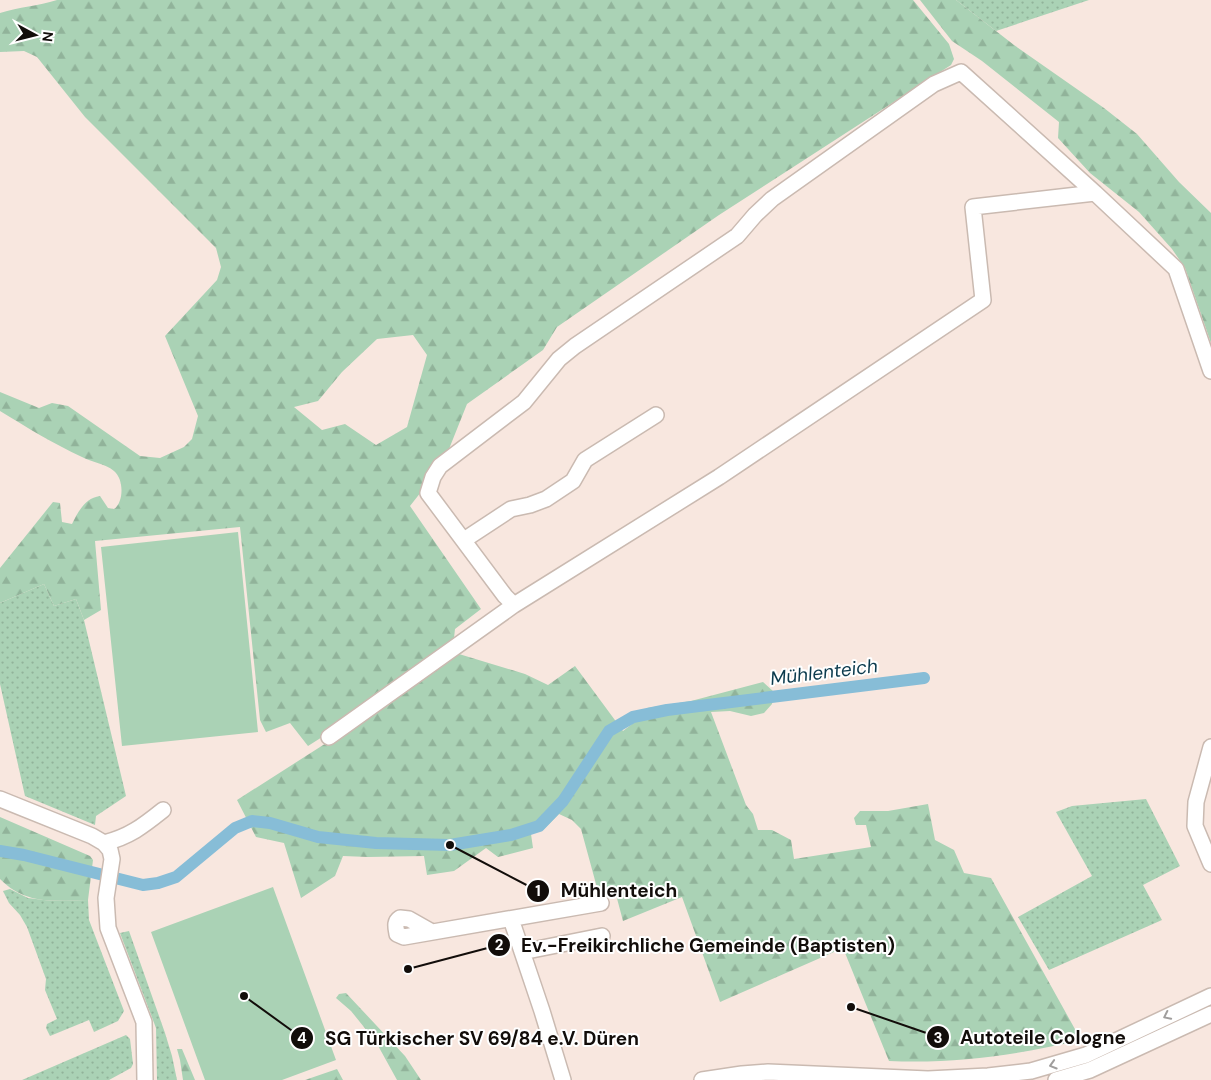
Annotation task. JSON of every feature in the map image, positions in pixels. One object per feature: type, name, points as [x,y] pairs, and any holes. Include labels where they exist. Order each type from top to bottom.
[{"type":"street","points":[[514,605],[505,596],[428,493],[433,477],[440,466],[524,402],[559,358],[737,236],[772,199],[934,84],[961,72],[1176,269],[1211,371]]},
{"type":"street","points":[[329,737],[514,605],[718,477],[983,300],[973,206],[1095,193]]},
{"type":"street","points":[[464,540],[511,509],[530,506],[567,486],[573,481],[585,460],[656,414]]},
{"type":"street","points":[[1211,747],[1196,802],[1194,826],[1211,864]]},
{"type":"street","points":[[0,799],[92,836],[104,843],[110,850],[112,866],[106,910],[108,928],[144,1022],[145,1080]]},
{"type":"street","points":[[104,843],[120,839],[139,829],[163,810]]},
{"type":"street","points":[[432,932],[601,903]]},
{"type":"street","points":[[511,919],[563,1080]]},
{"type":"street","points":[[522,952],[602,936]]},
{"type":"street","points":[[702,1080],[768,1072],[928,1079],[988,1076],[1032,1071],[1086,1054],[1211,996]]},
{"type":"street","points":[[1056,1080],[1090,1070],[1211,1014]]},
{"type":"green space","points":[[57,0],[913,0],[949,44],[954,59],[951,65],[719,215],[557,327],[543,350],[467,404],[443,464],[410,506],[481,609],[455,629],[453,647],[456,652],[308,746],[290,723],[266,732],[260,720],[240,527],[95,541],[101,610],[84,620],[76,599],[54,606],[44,584],[0,603],[0,568],[53,502],[60,503],[62,522],[72,524],[83,506],[95,497],[100,496],[108,508],[114,509],[120,501],[122,490],[120,479],[111,469],[61,447],[0,411],[0,392],[39,408],[52,403],[68,406],[140,456],[160,458],[184,447],[192,439],[198,416],[165,336],[217,280],[221,267],[216,248],[85,117],[37,57],[24,51],[0,52],[0,13]],"holes":[[[413,335],[427,355],[407,427],[376,445],[345,424],[322,430],[294,407],[318,401],[342,372],[377,339]]]},
{"type":"green space","points":[[920,0],[956,0],[1014,45],[1104,108],[1137,134],[1179,182],[1211,213],[1211,343],[1185,268],[1172,249],[1139,212],[1090,173],[1058,138],[1059,122],[982,61],[952,41]]},
{"type":"green space","points":[[956,0],[1089,0],[996,31]]},
{"type":"green space","points":[[238,532],[258,732],[122,746],[101,547]]},
{"type":"green space","points":[[44,584],[54,606],[76,599],[84,620],[126,796],[96,816],[95,825],[25,796],[0,684],[0,603]]},
{"type":"green space","points":[[459,654],[525,674],[548,685],[575,666],[623,731],[636,721],[647,708],[691,701],[763,682],[774,692],[772,704],[764,713],[751,716],[730,711],[711,712],[746,805],[753,814],[758,830],[772,830],[791,840],[794,859],[871,847],[866,825],[856,825],[854,818],[860,811],[888,811],[928,804],[935,840],[954,850],[964,873],[991,878],[1081,1040],[1010,1054],[962,1060],[889,1061],[843,948],[720,1002],[682,897],[623,921],[615,891],[599,895],[581,829],[572,820],[559,814],[543,830],[531,834],[533,848],[498,857],[486,848],[454,871],[427,875],[424,856],[343,856],[335,876],[301,898],[284,843],[256,837],[237,800],[331,740]]},
{"type":"green space","points":[[1146,799],[1180,866],[1143,885],[1162,920],[1049,970],[1018,917],[1092,876],[1056,812],[1072,806]]},
{"type":"green space","points":[[0,817],[90,856],[93,860],[88,900],[41,900],[20,893],[0,879]]},
{"type":"green space","points":[[273,887],[336,1060],[282,1080],[205,1080],[151,932]]},
{"type":"green space","points":[[10,889],[28,898],[52,901],[88,900],[89,920],[124,1011],[118,1021],[94,1032],[89,1020],[50,1036],[46,1028],[47,1024],[57,1019],[45,990],[46,979],[27,927],[20,915],[9,903],[3,891]]},
{"type":"green space","points":[[129,931],[165,1033],[177,1080],[157,1080],[156,1028],[120,933]]},
{"type":"green space","points":[[346,993],[405,1056],[421,1080],[397,1080],[376,1042],[351,1011],[336,998],[339,994]]},
{"type":"green space","points":[[126,1035],[130,1039],[133,1064],[131,1068],[109,1080],[22,1080]]},
{"type":"green space","points":[[177,1049],[182,1049],[195,1080],[183,1080]]},
{"type":"green space","points":[[337,1069],[343,1080],[305,1080]]},
{"type":"waterway","name":"Mühlenteich","points":[[0,851],[24,855],[143,885],[158,883],[176,877],[235,828],[252,821],[270,823],[318,837],[376,843],[450,845],[511,835],[539,826],[563,801],[609,731],[633,717],[667,710],[924,678]]},
{"type":"place","name":"Mühlenteich","points":[[450,845]]},
{"type":"place","name":"Ev.-Freikirchliche Gemeinde (Baptisten)","points":[[408,969]]},
{"type":"place","name":"SG Türkischer SV 69/84 e.V. Düren","points":[[244,996]]},
{"type":"place","name":"Autoteile Cologne","points":[[851,1007]]}]
